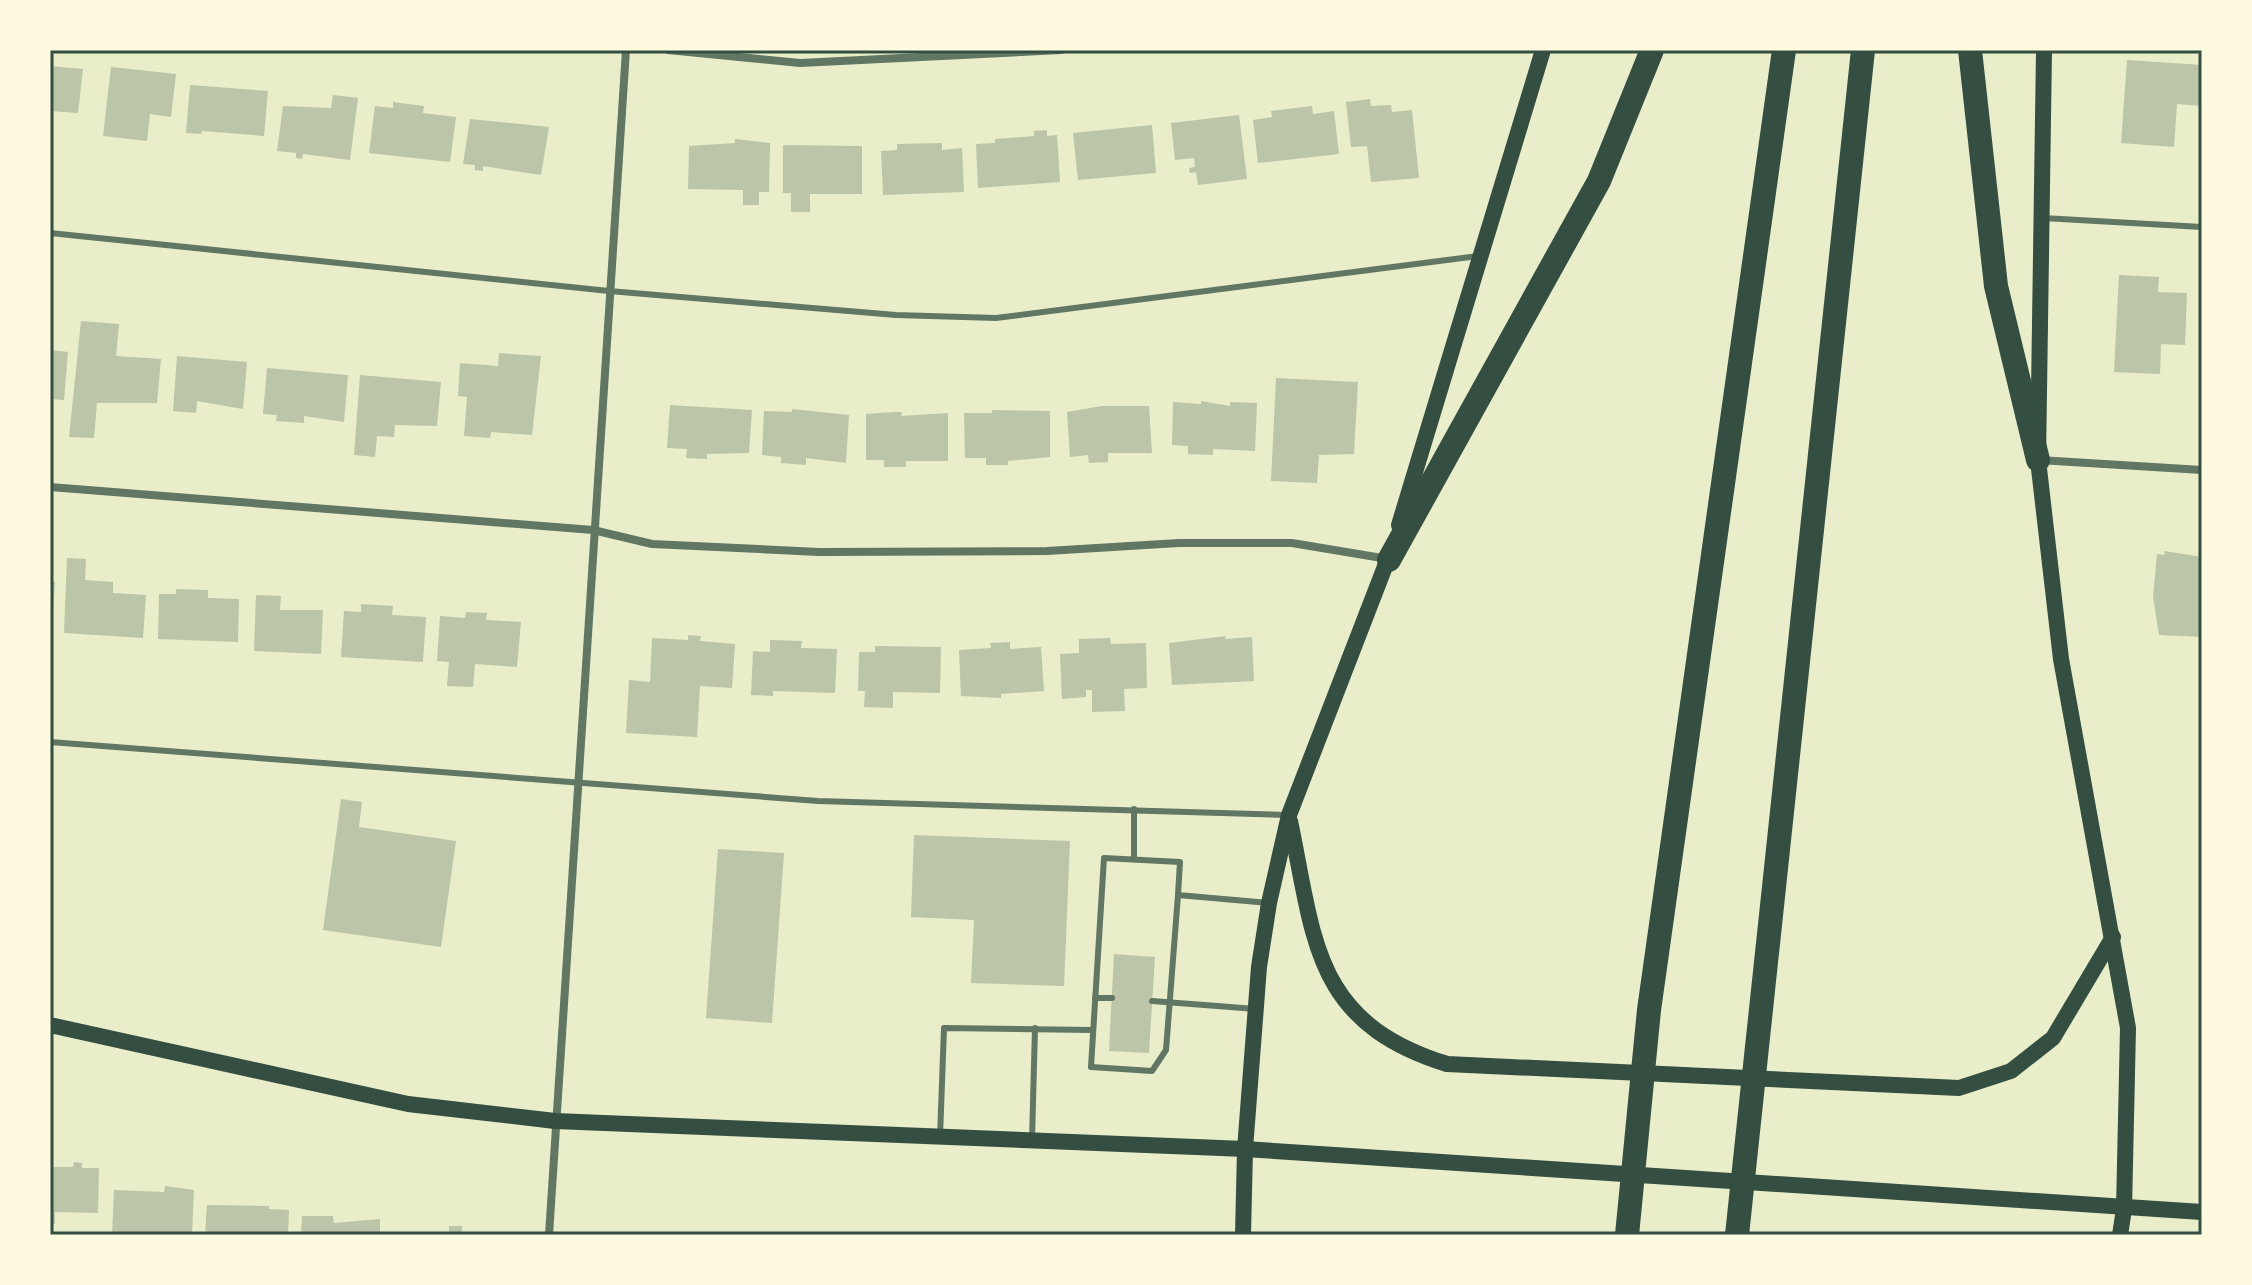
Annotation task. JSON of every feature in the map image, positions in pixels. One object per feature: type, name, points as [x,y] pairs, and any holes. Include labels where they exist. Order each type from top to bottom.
[{"type":"highway","points":[[1389,560],[1599,181],[1652,50]]},
{"type":"highway","points":[[1627,1235],[1649,1010],[1784,50]]},
{"type":"highway","points":[[1737,1235],[1863,50]]},
{"type":"highway","points":[[1970,50],[1996,286],[2038,460]]},
{"type":"main road","points":[[1243,1235],[1245,1149],[1256,1009],[1269,903],[1289,815],[1389,560],[1543,50]]},
{"type":"main road","points":[[2044,50],[2038,460],[2061,659],[2128,1028],[2124,1209],[2120,1235]]},
{"type":"main road","points":[[1289,815],[1311,923],[1327,978],[1365,1024],[1408,1052],[1447,1064],[1959,1088],[2011,1071],[2053,1038],[2113,937]]},
{"type":"main road","points":[[50,1025],[278,1072],[408,1104],[555,1121],[1245,1149],[2202,1212]]},
{"type":"street","points":[[549,1235],[576,781],[626,50]]},
{"type":"street","points":[[668,50],[800,63],[1061,50]]},
{"type":"street","points":[[2038,460],[2202,470]]},
{"type":"street","points":[[50,487],[593,530],[652,544],[819,552],[1047,551],[1179,543],[1292,543],[1389,560]]},
{"type":"lane","points":[[2043,218],[2202,227]]},
{"type":"lane","points":[[50,233],[609,291],[896,315],[996,318],[1481,256]]},
{"type":"lane","points":[[50,742],[818,801],[1289,815]]},
{"type":"lane","points":[[1134,809],[1134,859]]},
{"type":"lane","points":[[1104,858],[1180,862],[1178,895],[1166,1050],[1152,1071],[1091,1067],[1104,858]]},
{"type":"lane","points":[[1178,895],[1269,903]]},
{"type":"lane","points":[[1095,998],[1112,998]]},
{"type":"lane","points":[[1152,1001],[1256,1009]]},
{"type":"lane","points":[[940,1137],[944,1028],[1093,1030]]},
{"type":"lane","points":[[1032,1140],[1035,1028]]},
{"type":"building","points":[[2127,60],[2202,65],[2201,106],[2177,104],[2174,147],[2121,143]]},
{"type":"building","points":[[50,66],[83,69],[78,113],[50,111]]},
{"type":"building","points":[[111,67],[176,74],[171,117],[150,114],[147,141],[103,136]]},
{"type":"building","points":[[190,85],[268,91],[264,136],[202,131],[201,134],[186,133]]},
{"type":"building","points":[[333,95],[358,98],[350,160],[303,154],[302,159],[296,158],[296,153],[277,151],[283,106],[331,108]]},
{"type":"building","points":[[1370,99],[1371,106],[1391,105],[1392,112],[1412,110],[1419,178],[1371,182],[1367,146],[1351,147],[1346,102]]},
{"type":"building","points":[[393,102],[424,106],[423,113],[456,117],[450,162],[369,153],[375,106],[393,108]]},
{"type":"building","points":[[1312,106],[1313,114],[1334,111],[1339,154],[1258,163],[1253,120],[1272,117],[1271,111]]},
{"type":"building","points":[[1239,115],[1247,179],[1198,185],[1196,172],[1190,173],[1189,168],[1195,167],[1194,158],[1175,160],[1171,123]]},
{"type":"building","points":[[470,119],[549,127],[541,175],[483,166],[483,171],[475,170],[475,165],[463,164]]},
{"type":"building","points":[[1152,125],[1156,173],[1078,180],[1073,133]]},
{"type":"building","points":[[1047,130],[1047,136],[1057,135],[1060,182],[978,188],[976,144],[1034,136],[1034,131]]},
{"type":"building","points":[[735,139],[770,143],[769,192],[759,192],[759,205],[743,205],[743,190],[688,189],[689,146],[735,143]]},
{"type":"building","points":[[942,143],[942,150],[962,148],[964,192],[883,195],[881,151],[897,150],[897,144]]},
{"type":"building","points":[[783,145],[862,146],[862,194],[810,194],[810,212],[791,212],[791,193],[783,193]]},
{"type":"building","points":[[2119,275],[2159,277],[2158,292],[2187,293],[2185,345],[2161,344],[2160,374],[2114,372]]},
{"type":"building","points":[[81,321],[119,324],[116,356],[161,359],[157,403],[97,403],[94,438],[69,437]]},
{"type":"building","points":[[50,350],[68,352],[64,400],[50,399]]},
{"type":"building","points":[[499,353],[541,356],[532,435],[491,432],[490,438],[464,436],[467,397],[458,396],[460,363],[498,366]]},
{"type":"building","points":[[177,356],[247,362],[243,409],[197,401],[196,413],[173,411]]},
{"type":"building","points":[[267,368],[348,375],[344,422],[304,416],[304,423],[276,421],[277,415],[263,414]]},
{"type":"building","points":[[360,375],[441,382],[437,426],[395,425],[394,437],[377,436],[375,457],[354,455]]},
{"type":"building","points":[[1276,378],[1358,382],[1354,454],[1319,455],[1317,483],[1271,481]]},
{"type":"building","points":[[1201,401],[1230,406],[1230,402],[1257,403],[1255,451],[1213,449],[1213,455],[1188,454],[1188,446],[1172,445],[1173,402],[1201,404]]},
{"type":"building","points":[[670,405],[752,410],[749,453],[707,454],[707,459],[686,458],[687,449],[667,448]]},
{"type":"building","points":[[1102,406],[1149,406],[1152,453],[1108,453],[1108,462],[1089,463],[1088,455],[1070,457],[1067,412]]},
{"type":"building","points":[[792,409],[849,415],[846,463],[806,458],[806,465],[781,463],[781,457],[762,455],[764,411],[792,412]]},
{"type":"building","points":[[992,410],[1050,411],[1050,457],[1008,461],[1008,465],[986,465],[986,458],[965,458],[964,413],[992,413]]},
{"type":"building","points":[[902,412],[901,416],[948,413],[948,461],[906,461],[906,467],[884,467],[884,460],[866,460],[866,414]]},
{"type":"building","points":[[2164,551],[2202,557],[2202,637],[2159,635],[2153,597],[2157,554],[2165,555]]},
{"type":"building","points":[[67,558],[86,559],[85,580],[113,582],[113,593],[146,595],[143,638],[64,633]]},
{"type":"building","points":[[50,582],[55,582],[52,628],[50,628]]},
{"type":"building","points":[[176,589],[208,590],[208,598],[239,599],[238,642],[158,639],[159,594],[176,594]]},
{"type":"building","points":[[256,595],[281,596],[280,610],[323,610],[321,654],[254,651]]},
{"type":"building","points":[[361,604],[393,606],[392,615],[426,617],[423,662],[341,657],[344,611],[361,612]]},
{"type":"building","points":[[466,612],[487,613],[486,620],[521,622],[517,667],[475,664],[473,687],[447,686],[449,662],[437,661],[440,616],[465,618]]},
{"type":"building","points":[[688,635],[701,636],[700,641],[735,644],[732,688],[700,686],[697,737],[626,733],[629,680],[650,682],[652,638],[688,640]]},
{"type":"building","points":[[1226,636],[1225,639],[1252,637],[1254,681],[1172,685],[1169,643]]},
{"type":"building","points":[[1110,638],[1111,644],[1146,643],[1147,688],[1124,689],[1125,711],[1092,712],[1092,690],[1086,690],[1086,697],[1062,699],[1060,654],[1079,653],[1079,639]]},
{"type":"building","points":[[770,640],[802,641],[801,648],[837,649],[835,693],[773,691],[773,696],[751,695],[753,651],[770,652]]},
{"type":"building","points":[[1010,642],[1010,649],[1041,647],[1044,691],[1001,694],[1001,698],[961,696],[959,650],[991,648],[990,643]]},
{"type":"building","points":[[875,646],[941,647],[940,693],[893,692],[893,708],[864,707],[865,691],[858,691],[859,652],[875,652]]},
{"type":"building","points":[[341,799],[362,802],[359,827],[456,841],[441,947],[323,930]]},
{"type":"building","points":[[914,835],[1070,841],[1064,986],[971,983],[974,920],[911,917]]},
{"type":"building","points":[[718,849],[784,853],[772,1023],[706,1018]]},
{"type":"building","points":[[1114,954],[1155,957],[1149,1053],[1109,1051]]},
{"type":"building","points":[[74,1162],[82,1163],[82,1168],[99,1168],[98,1213],[55,1212],[55,1224],[50,1223],[50,1167],[73,1167]]},
{"type":"building","points":[[165,1186],[194,1190],[192,1235],[112,1235],[114,1190],[164,1192]]},
{"type":"building","points":[[207,1205],[269,1206],[269,1209],[289,1210],[288,1235],[205,1235]]},
{"type":"building","points":[[302,1216],[333,1216],[334,1223],[380,1219],[380,1235],[301,1235]]},
{"type":"building","points":[[449,1226],[462,1226],[462,1235],[449,1235]]}]
